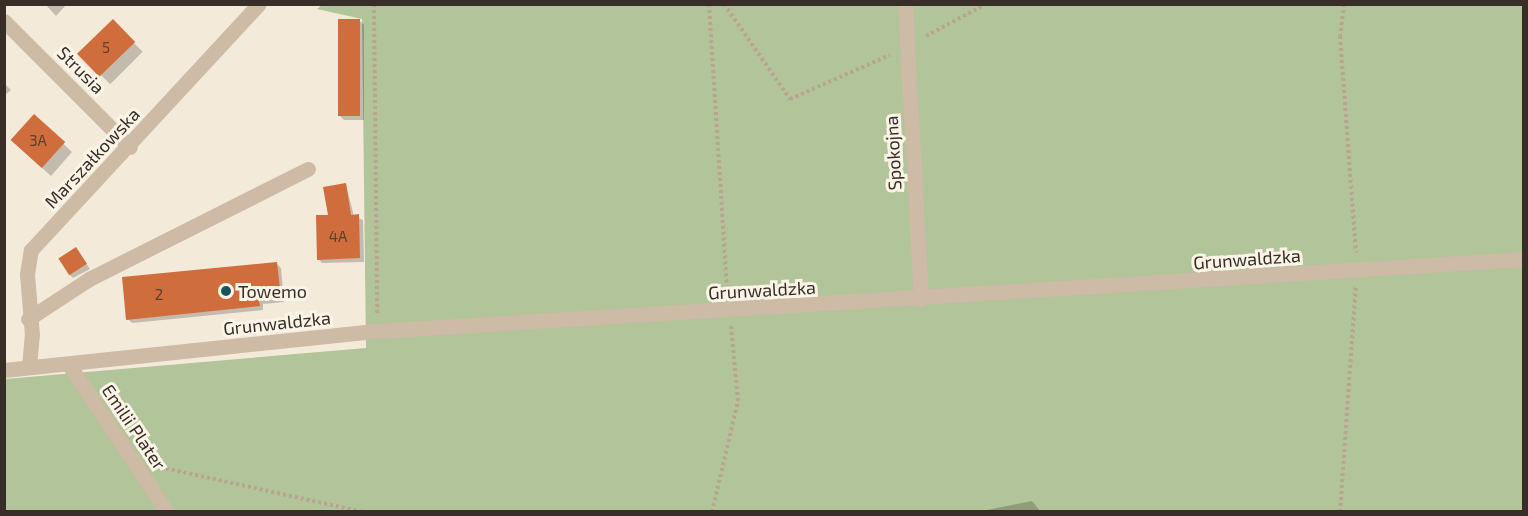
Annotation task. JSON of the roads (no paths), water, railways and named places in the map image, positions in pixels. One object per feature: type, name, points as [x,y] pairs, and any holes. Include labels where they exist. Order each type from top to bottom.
[{"type":"street","name":"Marszałkowska","points":[[29,367],[32,335],[28,319],[27,274],[32,250],[130,147],[259,4]]},
{"type":"street","name":"Spokojna","points":[[905,4],[921,300]]},
{"type":"street","name":"Strusia","points":[[4,21],[130,147]]},
{"type":"street","points":[[28,319],[89,279],[308,169]]},
{"type":"street","name":"Grunwaldzka","points":[[4,370],[377,331],[921,300],[1524,260]]},
{"type":"street","name":"Emilii Plater","points":[[69,365],[167,512]]},
{"type":"place","name":"Towemo","points":[[226,291]]}]
